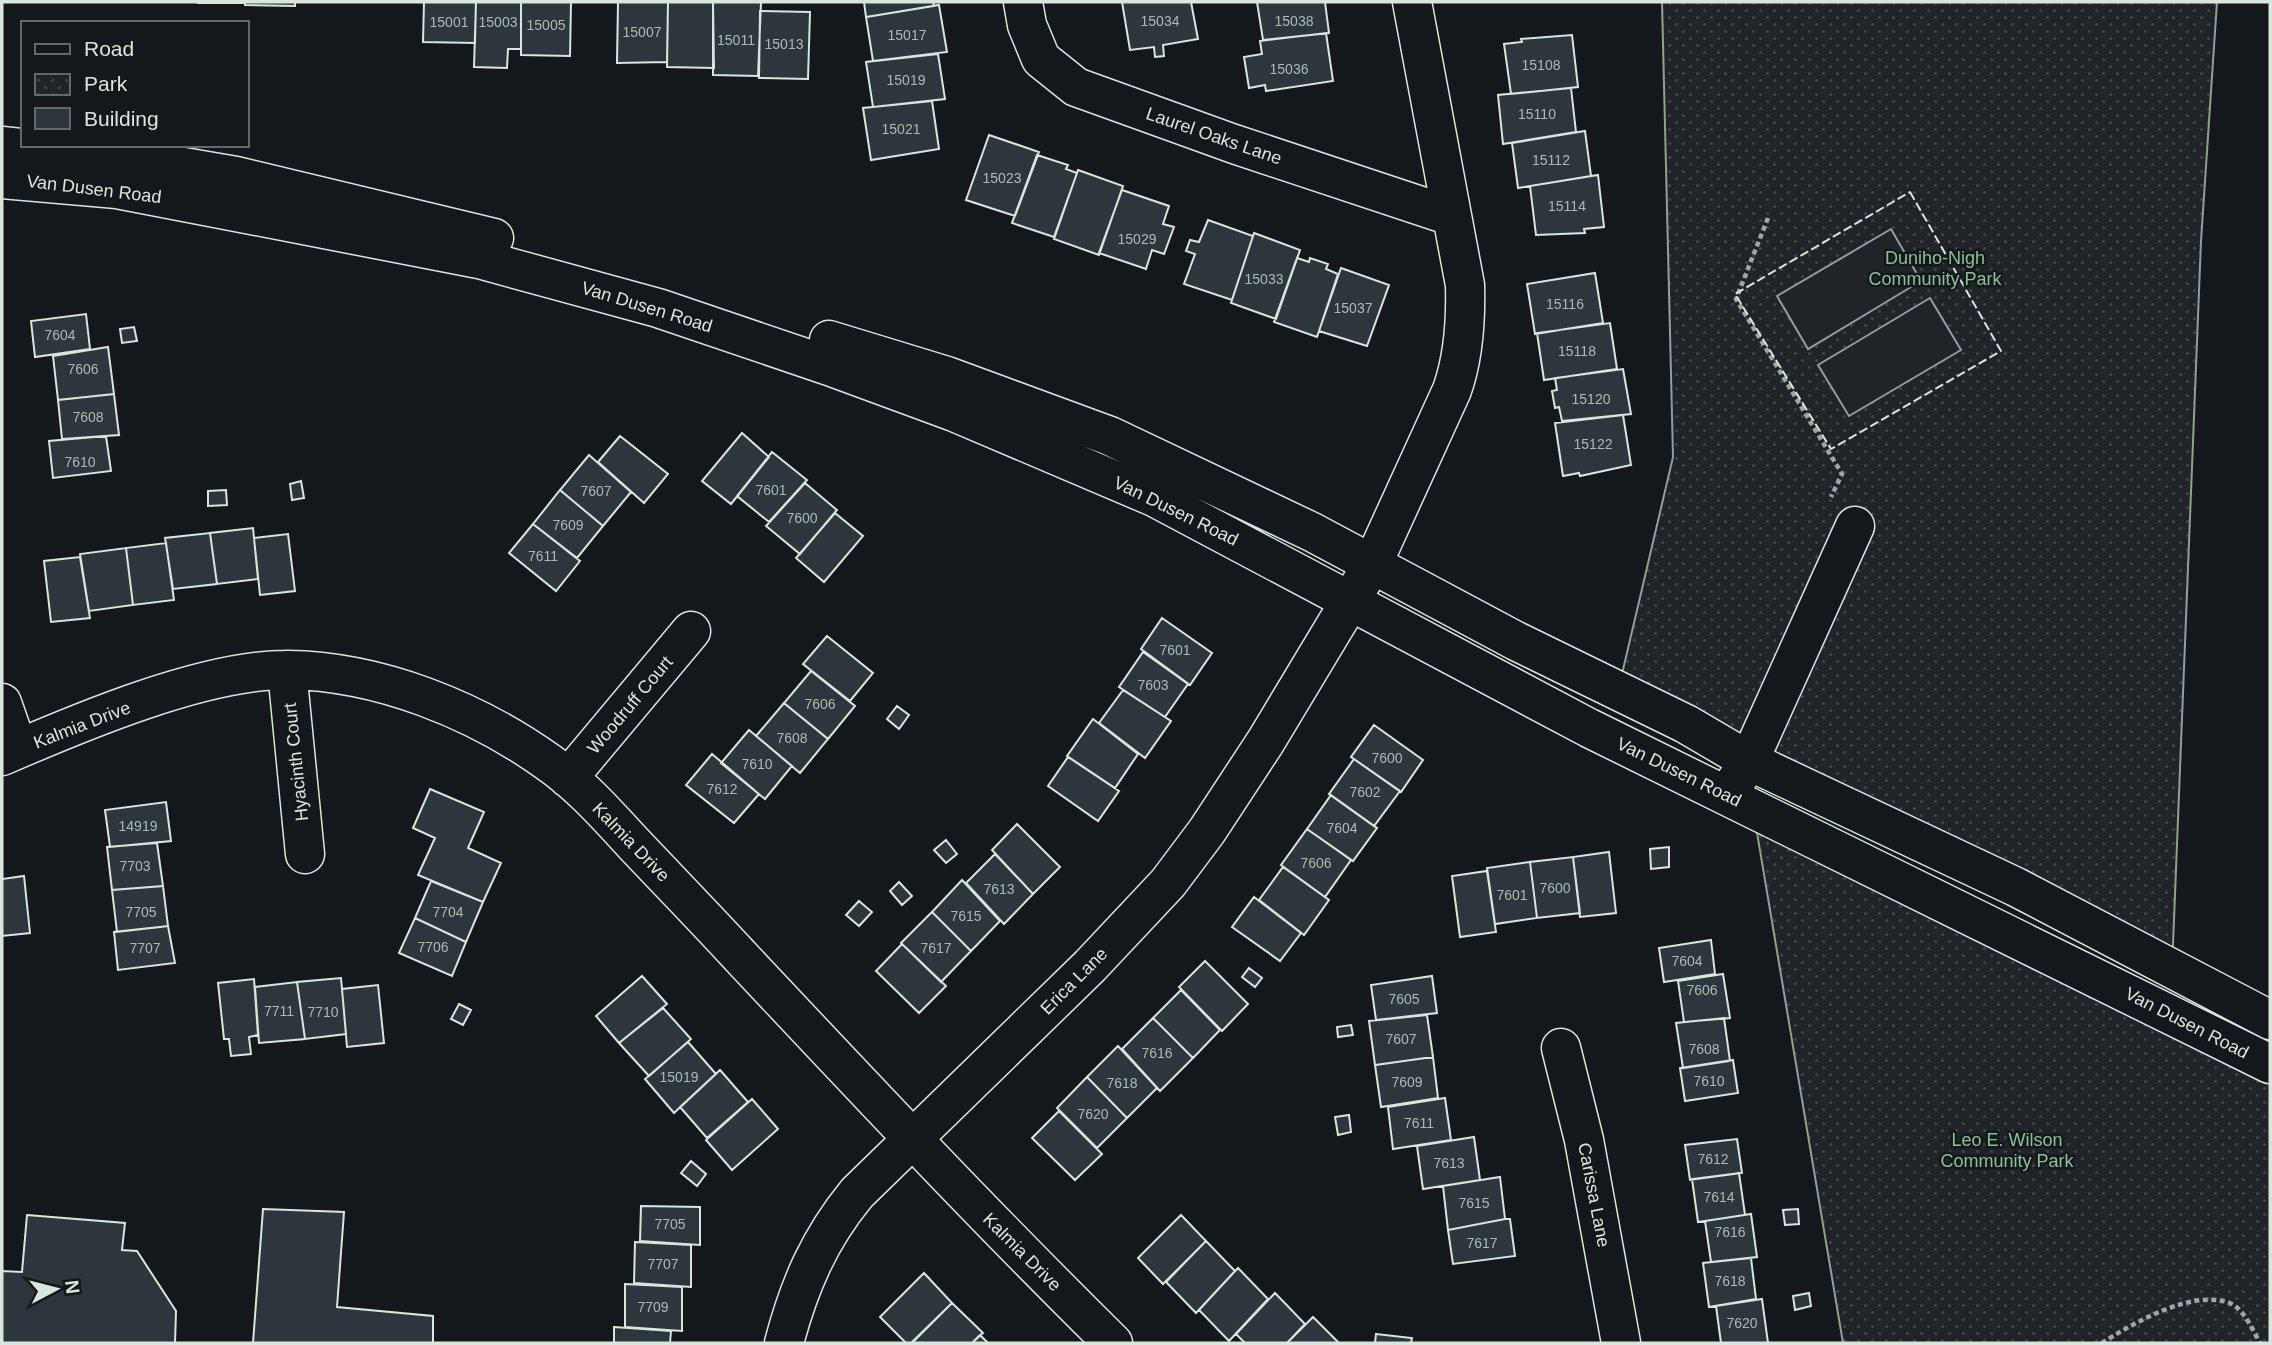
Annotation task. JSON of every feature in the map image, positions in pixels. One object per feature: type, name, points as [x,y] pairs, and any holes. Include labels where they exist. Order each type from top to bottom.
[{"type":"main road","name":"Laurel Oaks Lane","points":[[1023,2],[1027,25],[1041,59],[1076,86],[1234,144],[1451,216]]},
{"type":"main road","points":[[1373,563],[1457,374],[1466,319],[1465,285],[1412,2]]},
{"type":"main road","name":"Van Dusen Road","points":[[2,146],[160,163],[236,176],[411,216],[694,293],[817,337],[947,376],[1110,436],[1373,563],[1516,641],[1686,724],[1749,761],[2016,887],[2270,1020]]},
{"type":"main road","name":"Van Dusen Road","points":[[2,179],[117,189],[479,259],[658,308],[829,366],[1019,438],[1154,497],[1589,728],[2270,1064]]},
{"type":"main road","points":[[1726,796],[1749,761],[1855,526]]},
{"type":"main road","name":"Erica Lane","points":[[784,1343],[805,1278],[832,1224],[857,1193],[1090,966],[1168,883],[1207,831],[1259,752],[1373,563]]},
{"type":"main road","name":"Woodruff Court","points":[[568,778],[691,631]]},
{"type":"main road","name":"Kalmia Drive","points":[[10,753],[158,696],[237,675],[287,670],[352,678],[430,699],[520,743],[568,778],[612,820],[910,1140],[1113,1343]]},
{"type":"main road","name":"Hyacinth Court","points":[[287,670],[305,853]]},
{"type":"main road","points":[[2,703],[10,753]]},
{"type":"main road","name":"Carissa Lane","points":[[1561,1048],[1584,1140],[1621,1343]]},
{"type":"path","points":[[1768,218],[1736,299],[1842,474],[1827,505],[1855,526]]},
{"type":"path","points":[[2102,1343],[2151,1314],[2203,1300],[2232,1304],[2248,1321],[2260,1343]]},
{"type":"green space","name":"Duniho-Nigh Community Park","points":[[1662,2],[2217,2],[2201,241],[2172,970],[1618,691],[1673,457]]},
{"type":"green space","points":[[1891,229],[1921,281],[1808,349],[1777,296]]},
{"type":"green space","points":[[1930,298],[1961,350],[1849,416],[1818,365]]},
{"type":"green space","name":"Leo E. Wilson Community Park","points":[[1753,809],[2270,1064],[2270,1343],[1843,1343]]},
{"type":"building","points":[[245,2],[245,3],[198,3]]},
{"type":"building","points":[[245,2],[295,2],[295,6],[245,5]]},
{"type":"building","points":[[424,2],[476,2],[475,43],[423,42]]},
{"type":"building","points":[[476,2],[521,2],[521,49],[508,49],[507,68],[474,67]]},
{"type":"building","points":[[521,2],[571,2],[570,56],[521,55]]},
{"type":"building","points":[[618,2],[668,2],[667,62],[617,63]]},
{"type":"building","points":[[668,2],[713,2],[714,68],[667,67]]},
{"type":"building","points":[[713,2],[761,2],[758,76],[713,75]]},
{"type":"building","points":[[864,2],[933,2],[934,6],[866,17]]},
{"type":"building","points":[[1122,2],[1191,2],[1198,39],[1163,45],[1164,56],[1155,57],[1154,47],[1130,50]]},
{"type":"building","points":[[1257,2],[1325,2],[1329,33],[1263,40]]},
{"type":"building","points":[[939,5],[947,52],[873,61],[866,17]]},
{"type":"building","points":[[760,11],[810,12],[808,79],[759,78]]},
{"type":"building","points":[[1326,33],[1333,81],[1266,91],[1265,85],[1249,88],[1244,57],[1262,54],[1260,41]]},
{"type":"building","points":[[1572,35],[1578,87],[1511,94],[1504,44],[1522,42],[1521,39]]},
{"type":"building","points":[[938,54],[945,99],[873,107],[866,62]]},
{"type":"building","points":[[1571,88],[1576,132],[1503,144],[1498,95]]},
{"type":"building","points":[[932,101],[939,149],[871,160],[863,108]]},
{"type":"building","points":[[1585,131],[1591,176],[1518,188],[1512,143]]},
{"type":"building","points":[[989,135],[1039,152],[1015,216],[966,200]]},
{"type":"building","points":[[1037,155],[1068,165],[1066,169],[1077,173],[1054,237],[1012,223]]},
{"type":"building","points":[[1078,170],[1123,186],[1099,255],[1054,239]]},
{"type":"building","points":[[1598,175],[1604,227],[1584,229],[1585,233],[1536,235],[1530,186]]},
{"type":"building","points":[[1122,190],[1169,206],[1163,224],[1174,227],[1164,254],[1152,250],[1146,269],[1099,253]]},
{"type":"building","points":[[1208,220],[1253,236],[1232,300],[1184,284],[1195,254],[1186,251],[1190,240],[1199,242]]},
{"type":"building","points":[[1254,233],[1300,250],[1276,319],[1231,303]]},
{"type":"building","points":[[1297,258],[1309,262],[1310,258],[1328,264],[1326,269],[1338,274],[1317,337],[1274,322]]},
{"type":"building","points":[[1341,268],[1389,285],[1367,346],[1319,331]]},
{"type":"building","points":[[1595,273],[1603,323],[1535,334],[1527,284]]},
{"type":"building","points":[[86,314],[90,349],[35,357],[31,321]]},
{"type":"building","points":[[1610,323],[1617,369],[1544,380],[1537,333]]},
{"type":"building","points":[[134,327],[137,341],[122,343],[120,329]]},
{"type":"building","points":[[108,347],[114,394],[58,400],[53,356]]},
{"type":"building","points":[[1623,369],[1631,414],[1562,421],[1559,407],[1555,408],[1552,391],[1557,390],[1555,378]]},
{"type":"building","points":[[114,394],[119,435],[62,439],[58,400]]},
{"type":"building","points":[[1623,415],[1631,465],[1580,476],[1579,473],[1563,476],[1555,423]]},
{"type":"building","points":[[742,433],[769,457],[731,504],[702,481]]},
{"type":"building","points":[[106,436],[111,471],[53,478],[49,441]]},
{"type":"building","points":[[620,436],[668,474],[644,503],[598,462]]},
{"type":"building","points":[[772,452],[807,480],[769,522],[737,496]]},
{"type":"building","points":[[589,455],[631,492],[603,526],[560,490]]},
{"type":"building","points":[[301,481],[304,498],[292,500],[290,484]]},
{"type":"building","points":[[805,483],[837,510],[800,554],[766,526]]},
{"type":"building","points":[[226,490],[227,505],[208,506],[208,491]]},
{"type":"building","points":[[560,490],[603,526],[577,558],[533,524]]},
{"type":"building","points":[[835,513],[863,536],[824,582],[796,558]]},
{"type":"building","points":[[533,524],[580,561],[556,591],[509,553]]},
{"type":"building","points":[[253,528],[258,579],[217,584],[210,533]]},
{"type":"building","points":[[210,533],[217,584],[173,589],[165,538]]},
{"type":"building","points":[[288,534],[295,591],[260,595],[254,538]]},
{"type":"building","points":[[166,543],[174,600],[133,605],[126,548]]},
{"type":"building","points":[[126,548],[133,605],[89,611],[80,554]]},
{"type":"building","points":[[80,557],[90,618],[51,622],[44,561]]},
{"type":"building","points":[[1162,618],[1212,653],[1190,685],[1141,649]]},
{"type":"building","points":[[827,636],[873,673],[850,701],[803,664]]},
{"type":"building","points":[[1143,652],[1188,684],[1165,717],[1119,687]]},
{"type":"building","points":[[811,671],[855,706],[828,739],[784,703]]},
{"type":"building","points":[[1123,690],[1171,721],[1145,758],[1099,723]]},
{"type":"building","points":[[784,703],[828,739],[800,773],[756,736]]},
{"type":"building","points":[[897,706],[909,715],[899,729],[887,719]]},
{"type":"building","points":[[1093,719],[1138,754],[1115,788],[1067,756]]},
{"type":"building","points":[[1374,725],[1423,760],[1401,792],[1351,757]]},
{"type":"building","points":[[749,730],[792,766],[765,799],[721,763]]},
{"type":"building","points":[[712,754],[759,794],[734,823],[686,785]]},
{"type":"building","points":[[1068,757],[1119,791],[1098,821],[1048,786]]},
{"type":"building","points":[[1354,759],[1400,791],[1374,826],[1329,794]]},
{"type":"building","points":[[430,789],[484,812],[468,848],[501,863],[483,902],[418,875],[435,838],[413,828]]},
{"type":"building","points":[[1331,795],[1377,828],[1353,861],[1307,829]]},
{"type":"building","points":[[166,802],[171,841],[110,847],[105,810]]},
{"type":"building","points":[[1017,824],[1060,867],[1033,894],[992,850]]},
{"type":"building","points":[[1307,829],[1351,860],[1325,897],[1281,865]]},
{"type":"building","points":[[946,840],[957,854],[946,863],[934,850]]},
{"type":"building","points":[[157,843],[163,886],[112,890],[107,847]]},
{"type":"building","points":[[1669,847],[1669,867],[1651,869],[1650,849]]},
{"type":"building","points":[[1609,852],[1616,913],[1580,917],[1573,857]]},
{"type":"building","points":[[995,854],[1033,894],[1004,924],[966,883]]},
{"type":"building","points":[[1573,857],[1580,913],[1537,918],[1530,862]]},
{"type":"building","points":[[1530,862],[1537,918],[1495,924],[1487,868]]},
{"type":"building","points":[[1283,867],[1329,900],[1304,935],[1259,900]]},
{"type":"building","points":[[1487,871],[1496,932],[1460,937],[1452,876]]},
{"type":"building","points":[[24,876],[30,933],[2,936],[2,879]]},
{"type":"building","points":[[962,880],[1000,921],[971,951],[932,912]]},
{"type":"building","points":[[431,881],[483,902],[466,942],[415,918]]},
{"type":"building","points":[[899,882],[912,896],[902,905],[890,891]]},
{"type":"building","points":[[163,886],[168,926],[117,932],[112,890]]},
{"type":"building","points":[[1254,897],[1301,933],[1280,961],[1232,927]]},
{"type":"building","points":[[859,901],[872,912],[859,926],[846,915]]},
{"type":"building","points":[[932,912],[971,951],[941,982],[901,943]]},
{"type":"building","points":[[415,918],[466,942],[452,976],[399,953]]},
{"type":"building","points":[[168,926],[175,963],[118,970],[114,932]]},
{"type":"building","points":[[1711,940],[1715,974],[1664,982],[1659,948]]},
{"type":"building","points":[[902,944],[946,986],[919,1013],[876,971]]},
{"type":"building","points":[[1205,961],[1248,1004],[1222,1031],[1179,987]]},
{"type":"building","points":[[1249,968],[1262,978],[1255,987],[1242,977]]},
{"type":"building","points":[[1723,974],[1730,1018],[1684,1022],[1678,981]]},
{"type":"building","points":[[642,976],[667,1004],[619,1043],[596,1016]]},
{"type":"building","points":[[1432,976],[1437,1013],[1376,1020],[1371,985]]},
{"type":"building","points":[[341,978],[346,1034],[305,1039],[297,982]]},
{"type":"building","points":[[254,979],[258,1035],[249,1037],[251,1054],[231,1056],[229,1039],[224,1039],[218,983]]},
{"type":"building","points":[[297,982],[305,1039],[259,1043],[255,987]]},
{"type":"building","points":[[378,985],[384,1043],[347,1047],[342,989]]},
{"type":"building","points":[[1181,990],[1220,1030],[1193,1058],[1153,1018]]},
{"type":"building","points":[[459,1004],[471,1010],[463,1025],[451,1019]]},
{"type":"building","points":[[663,1008],[691,1039],[649,1076],[619,1043]]},
{"type":"building","points":[[1427,1015],[1433,1057],[1375,1065],[1369,1021]]},
{"type":"building","points":[[1153,1018],[1193,1058],[1160,1091],[1122,1049]]},
{"type":"building","points":[[1724,1018],[1730,1061],[1683,1068],[1676,1023]]},
{"type":"building","points":[[1351,1025],[1353,1035],[1338,1037],[1337,1027]]},
{"type":"building","points":[[688,1042],[716,1074],[674,1113],[645,1079]]},
{"type":"building","points":[[1118,1046],[1157,1088],[1127,1118],[1087,1077]]},
{"type":"building","points":[[1433,1057],[1438,1098],[1381,1107],[1375,1065]]},
{"type":"building","points":[[1733,1060],[1738,1093],[1685,1101],[1680,1068]]},
{"type":"building","points":[[720,1070],[748,1102],[707,1138],[680,1107]]},
{"type":"building","points":[[1087,1077],[1127,1118],[1097,1148],[1057,1108]]},
{"type":"building","points":[[1445,1098],[1451,1140],[1393,1149],[1388,1107]]},
{"type":"building","points":[[752,1099],[778,1129],[732,1170],[706,1140]]},
{"type":"building","points":[[1059,1111],[1102,1154],[1075,1180],[1032,1138]]},
{"type":"building","points":[[1349,1115],[1351,1132],[1338,1135],[1335,1117]]},
{"type":"building","points":[[1474,1137],[1480,1180],[1423,1189],[1417,1146]]},
{"type":"building","points":[[1737,1139],[1742,1173],[1690,1180],[1685,1145]]},
{"type":"building","points":[[691,1161],[706,1174],[697,1186],[681,1173]]},
{"type":"building","points":[[1739,1173],[1745,1215],[1698,1222],[1692,1179]]},
{"type":"building","points":[[1500,1177],[1505,1219],[1448,1230],[1443,1186]]},
{"type":"building","points":[[641,1206],[700,1207],[700,1245],[640,1241]]},
{"type":"building","points":[[263,1209],[344,1212],[337,1307],[433,1316],[433,1343],[253,1343]]},
{"type":"building","points":[[1798,1209],[1799,1224],[1785,1225],[1783,1210]]},
{"type":"building","points":[[1751,1214],[1757,1257],[1711,1262],[1705,1221]]},
{"type":"building","points":[[27,1215],[125,1223],[122,1250],[137,1251],[176,1311],[175,1343],[2,1343],[2,1271],[22,1272]]},
{"type":"building","points":[[1181,1215],[1206,1241],[1163,1284],[1138,1258]]},
{"type":"building","points":[[1510,1219],[1515,1256],[1453,1264],[1448,1230]]},
{"type":"building","points":[[1206,1241],[1235,1271],[1196,1313],[1166,1282]]},
{"type":"building","points":[[635,1242],[691,1245],[691,1287],[634,1283]]},
{"type":"building","points":[[1751,1258],[1756,1299],[1709,1307],[1703,1263]]},
{"type":"building","points":[[1238,1268],[1268,1299],[1229,1341],[1199,1310]]},
{"type":"building","points":[[924,1273],[952,1303],[911,1343],[906,1343],[880,1317]]},
{"type":"building","points":[[625,1284],[682,1287],[682,1331],[625,1327]]},
{"type":"building","points":[[1275,1293],[1305,1324],[1287,1343],[1245,1343],[1236,1334]]},
{"type":"building","points":[[1809,1293],[1811,1306],[1795,1310],[1793,1296]]},
{"type":"building","points":[[1762,1299],[1768,1343],[1721,1343],[1716,1306]]},
{"type":"building","points":[[952,1303],[983,1333],[972,1343],[912,1343]]},
{"type":"building","points":[[1313,1317],[1339,1343],[1287,1343]]},
{"type":"building","points":[[614,1327],[671,1331],[670,1343],[614,1343]]},
{"type":"building","points":[[1376,1334],[1412,1338],[1411,1343],[1375,1343]]},
{"type":"building","points":[[980,1335],[988,1343],[972,1343]]},
{"type":"fence","points":[[1910,192],[2001,351],[1831,449],[1735,294],[1910,192]]}]
